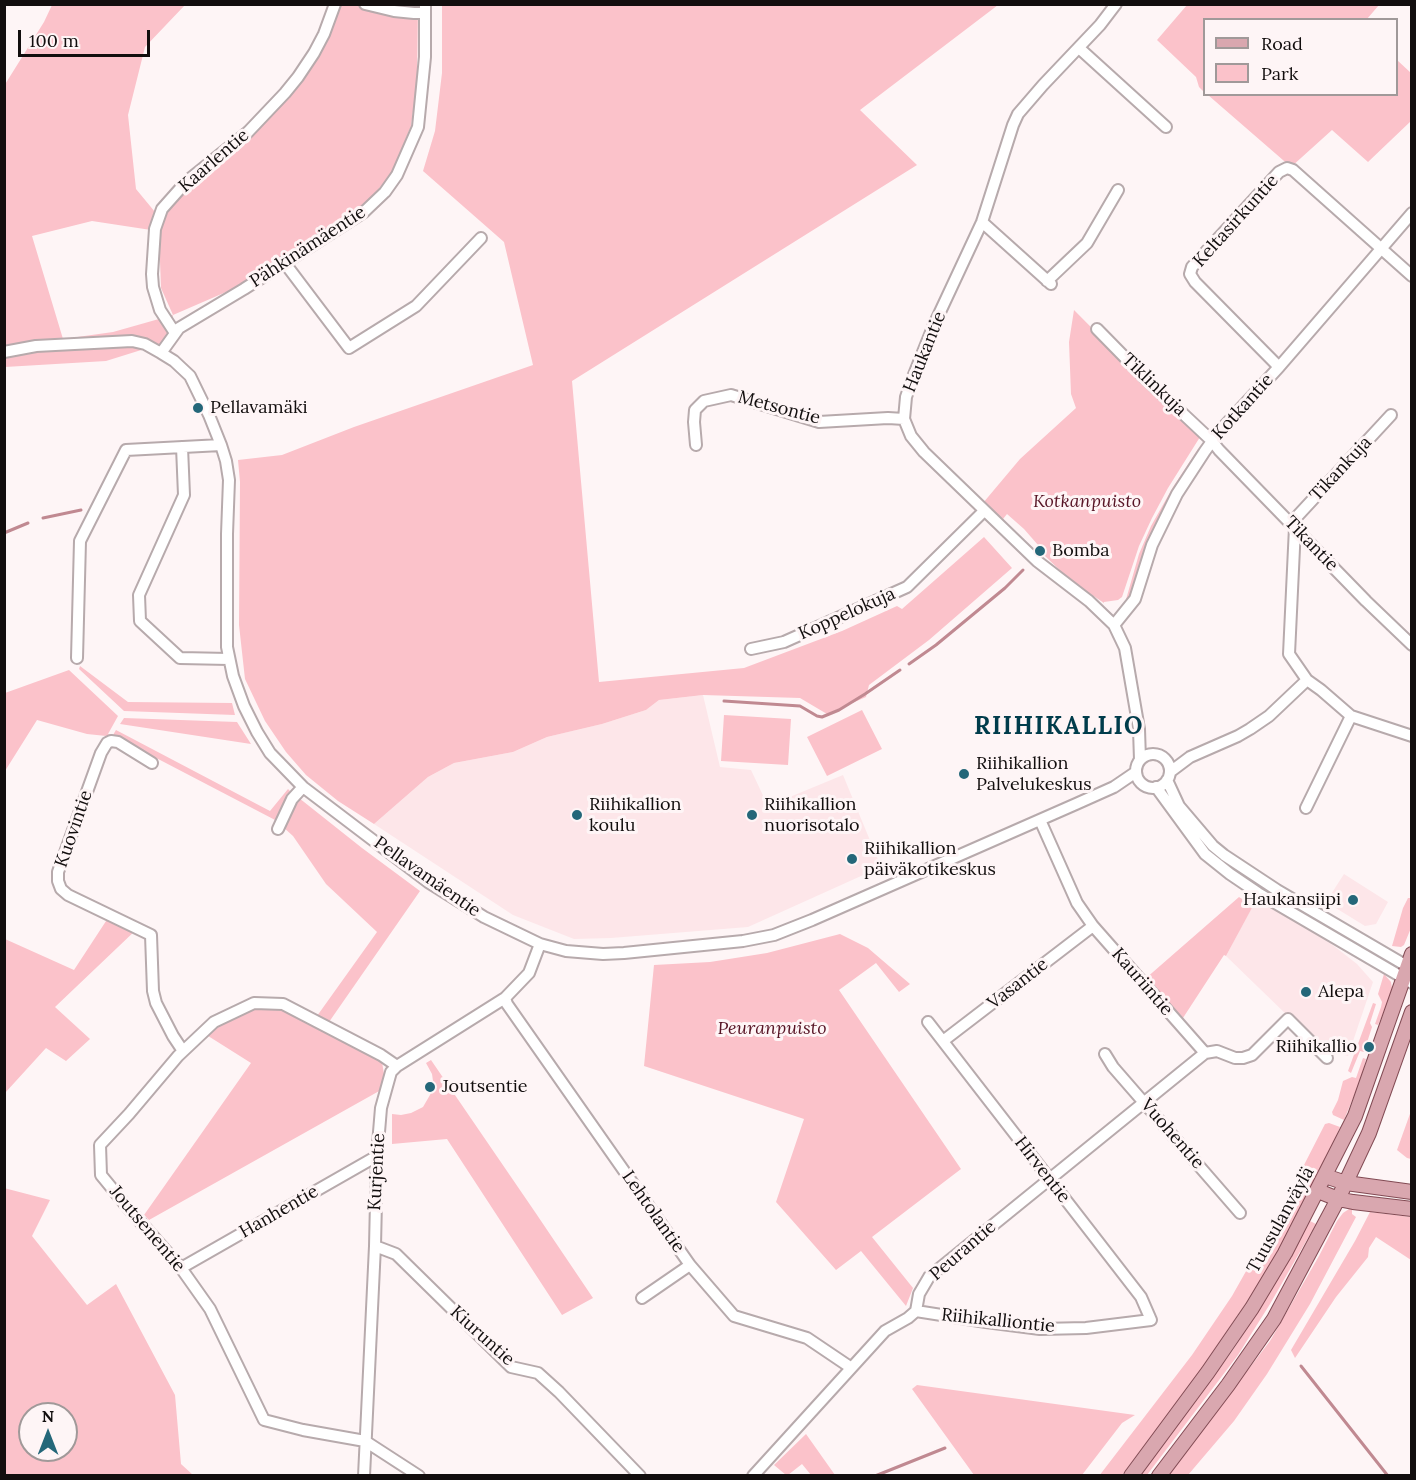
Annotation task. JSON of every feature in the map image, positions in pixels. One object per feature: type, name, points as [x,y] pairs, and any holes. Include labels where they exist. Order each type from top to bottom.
[{"type":"main road","name":"Tuusulanväylä","points":[[1131,1476],[1208,1372],[1252,1308],[1285,1253],[1355,1116],[1409,970]]},
{"type":"main road","points":[[1159,1476],[1228,1385],[1274,1319],[1338,1199],[1369,1133],[1412,1012]]},
{"type":"main road","points":[[1325,1176],[1346,1183],[1412,1192]]},
{"type":"main road","points":[[1318,1191],[1338,1199],[1412,1209]]},
{"type":"street","name":"Kaarlentie","points":[[175,333],[160,310],[153,287],[155,229],[158,216],[186,182],[248,132],[285,93],[314,53],[335,4]]},
{"type":"street","points":[[364,4],[404,12],[425,9]]},
{"type":"street","name":"Haukantie","points":[[904,419],[906,397],[913,376],[982,222],[1018,114],[1100,25],[1116,4]]},
{"type":"street","name":"Pähkinämäentie","points":[[161,353],[179,328],[364,212],[385,192],[397,175],[418,127],[424,68],[425,9]]},
{"type":"street","points":[[1079,48],[1166,127]]},
{"type":"street","name":"Keltasirkuntie","points":[[1279,367],[1196,282],[1190,274],[1192,267],[1279,172],[1287,168],[1293,170],[1382,249]]},
{"type":"street","points":[[982,222],[1049,282],[1087,243],[1118,190]]},
{"type":"street","name":"Kotkantie","points":[[1114,625],[1136,599],[1152,545],[1176,494],[1212,441],[1412,213]]},
{"type":"street","points":[[285,262],[349,348],[416,306],[481,238]]},
{"type":"street","points":[[1382,249],[1412,276]]},
{"type":"street","name":"Tiklinkuja","points":[[1097,329],[1212,441]]},
{"type":"street","name":"Pellavamäentie","points":[[4,352],[36,346],[132,341],[145,344],[161,353],[174,361],[190,376],[205,405],[226,462],[229,480],[227,647],[233,675],[244,706],[257,732],[270,753],[303,787],[435,887],[483,916],[540,944],[566,951],[603,954],[759,939],[774,935],[1138,777]]},
{"type":"street","name":"Metsontie","points":[[696,445],[695,410],[704,401],[731,395],[819,422],[904,419]]},
{"type":"street","name":"Tikankuja","points":[[1293,525],[1391,415]]},
{"type":"street","points":[[904,419],[916,444],[984,511],[1037,561],[1114,625],[1125,648],[1139,729],[1140,760]]},
{"type":"street","name":"Tikantie","points":[[1212,441],[1366,601],[1412,645]]},
{"type":"street","points":[[77,657],[80,541],[126,450],[221,445]]},
{"type":"street","points":[[182,447],[184,495],[139,595],[140,621],[180,658],[230,659]]},
{"type":"street","name":"Koppelokuja","points":[[751,649],[784,642],[907,587],[984,511]]},
{"type":"street","points":[[1293,525],[1289,654],[1307,680],[1351,716],[1412,736]]},
{"type":"street","points":[[1166,760],[1190,757],[1238,736],[1269,716],[1307,680]]},
{"type":"street","points":[[1306,808],[1351,716]]},
{"type":"street","points":[[1139,729],[1154,754]]},
{"type":"street","name":"Kuovintie","points":[[152,763],[118,742],[106,743],[58,872],[58,881],[61,889],[68,895],[151,935],[153,992],[156,1003],[172,1036],[183,1051]]},
{"type":"street","points":[[1190,757],[1168,776],[1160,786],[1145,786],[1138,777],[1136,767],[1144,756],[1154,754],[1163,757],[1169,766],[1168,776],[1179,806],[1213,846],[1230,860],[1277,890],[1409,970]]},
{"type":"street","points":[[278,829],[292,799],[303,787]]},
{"type":"street","points":[[1156,787],[1205,854],[1223,869],[1258,893],[1409,970]]},
{"type":"street","name":"Kauriintie","points":[[1040,820],[1077,903],[1093,926],[1205,1053]]},
{"type":"street","name":"Vasantie","points":[[943,1041],[1093,926]]},
{"type":"street","points":[[397,1066],[505,998],[529,973],[540,944]]},
{"type":"street","name":"Lehtolantie","points":[[505,998],[690,1265],[734,1316],[807,1338],[850,1368]]},
{"type":"street","name":"Joutsenentie","points":[[365,1441],[303,1430],[264,1420],[210,1309],[181,1268],[101,1174],[100,1145],[183,1051],[214,1022],[254,1003],[283,1004],[397,1066]]},
{"type":"street","points":[[1205,1053],[1217,1051],[1235,1058],[1252,1055],[1288,1019],[1328,1058]]},
{"type":"street","name":"Hirventie","points":[[928,1022],[1141,1297],[1151,1320]]},
{"type":"street","name":"Peurantie","points":[[916,1311],[919,1294],[929,1277],[1205,1053]]},
{"type":"street","name":"Vuohentie","points":[[1106,1054],[1113,1067],[1240,1213]]},
{"type":"street","name":"Kurjentie","points":[[364,1476],[377,1156],[381,1108],[392,1072],[397,1066]]},
{"type":"street","name":"Hanhentie","points":[[181,1268],[377,1156]]},
{"type":"street","name":"Kiuruntie","points":[[375,1246],[396,1254],[511,1367],[538,1373],[640,1476]]},
{"type":"street","points":[[642,1298],[690,1265]]},
{"type":"street","points":[[753,1476],[885,1332],[916,1311]]},
{"type":"street","name":"Riihikalliontie","points":[[916,1311],[1040,1329],[1086,1328],[1151,1320]]},
{"type":"street","points":[[365,1441],[419,1476]]},
{"type":"shaded area","name":"Riihikallion koulu","points":[[703,695],[720,767],[751,770],[768,806],[843,775],[881,867],[748,927],[574,939],[513,915],[374,824],[428,777],[454,763],[513,752],[547,737],[602,724],[646,710],[659,700]]},
{"type":"shaded area","points":[[1344,874],[1388,902],[1376,924],[1365,926],[1326,902]]},
{"type":"shaded area","points":[[1257,898],[1330,943],[1357,964],[1373,982],[1348,1056],[1322,1049],[1226,956]]},
{"type":"green space","points":[[1187,4],[1379,5],[1368,18],[1203,18],[1203,91],[1196,77],[1157,40]]},
{"type":"green space","points":[[52,5],[185,5],[145,47],[128,115],[136,189],[155,212],[151,230],[92,221],[32,236],[63,339],[113,332],[173,315],[167,332],[170,341],[106,361],[5,367],[4,86]]},
{"type":"green space","points":[[340,5],[418,5],[417,83],[411,126],[392,173],[372,197],[356,211],[233,289],[173,315],[161,288],[159,235],[162,218],[179,195],[320,51]]},
{"type":"green space","points":[[442,5],[998,5],[860,110],[917,165],[572,381],[599,682],[744,668],[842,631],[897,606],[902,609],[984,537],[1012,568],[929,640],[869,685],[866,697],[827,714],[800,698],[703,695],[659,700],[646,710],[602,724],[547,737],[513,752],[454,763],[428,777],[374,824],[338,801],[306,775],[286,752],[265,721],[245,679],[239,625],[240,482],[238,460],[282,455],[354,427],[533,365],[504,242],[423,171],[435,131],[442,73]]},
{"type":"green space","points":[[1398,61],[1411,73],[1411,121],[1368,162],[1332,130],[1291,167],[1209,96],[1398,96]]},
{"type":"green space","name":"Kotkanpuisto","points":[[1074,310],[1200,437],[1152,518],[1139,546],[1122,597],[1104,603],[1071,581],[1045,556],[1045,553],[1024,529],[1007,514],[1003,519],[983,503],[1020,459],[1076,408],[1071,394],[1069,342]]},
{"type":"green space","points":[[1198,449],[1200,451],[1131,596],[1125,603],[1139,554],[1151,526]]},
{"type":"green space","points":[[80,666],[128,702],[232,703],[235,715],[124,711],[79,669]]},
{"type":"green space","points":[[69,670],[118,716],[108,734],[113,735],[116,730],[270,811],[288,789],[290,791],[277,821],[116,737],[87,734],[37,720],[5,771],[5,693]]},
{"type":"green space","points":[[862,710],[882,749],[827,776],[807,737]]},
{"type":"green space","points":[[724,715],[791,719],[788,765],[721,761]]},
{"type":"green space","points":[[124,718],[237,722],[251,744],[120,724]]},
{"type":"green space","points":[[299,798],[420,891],[329,1022],[317,1016],[377,932],[326,884],[293,836],[283,827]]},
{"type":"green space","points":[[1239,897],[1253,906],[1226,956],[1224,955],[1181,1021],[1145,979]]},
{"type":"green space","points":[[1408,898],[1411,898],[1411,928],[1404,945],[1392,946],[1403,908]]},
{"type":"green space","points":[[110,915],[138,928],[55,1007],[90,1039],[66,1061],[46,1048],[5,1093],[5,939],[74,970]]},
{"type":"green space","name":"Peuranpuisto","points":[[840,934],[868,948],[910,984],[899,992],[876,963],[839,990],[961,1169],[872,1237],[913,1288],[906,1306],[861,1251],[836,1270],[776,1202],[804,1119],[644,1066],[654,965],[710,962],[767,953]]},
{"type":"green space","points":[[1384,974],[1391,982],[1392,988],[1378,1025],[1375,1024],[1382,1002],[1378,994]]},
{"type":"green space","points":[[1373,1003],[1376,1004],[1370,1023],[1372,1027],[1364,1052],[1360,1051],[1351,1073],[1348,1071]]},
{"type":"green space","points":[[255,1006],[282,1007],[382,1062],[384,1074],[381,1090],[149,1220],[144,1215],[251,1063],[205,1034],[215,1024]]},
{"type":"green space","points":[[1363,1058],[1366,1059],[1362,1076],[1344,1120],[1333,1115],[1332,1112],[1343,1081],[1352,1077],[1356,1078]]},
{"type":"green space","points":[[431,1060],[593,1298],[562,1315],[447,1139],[392,1144],[392,1114],[411,1113],[423,1107],[434,1088],[432,1074],[426,1063]]},
{"type":"green space","points":[[1411,1111],[1411,1159],[1397,1150]]},
{"type":"green space","points":[[1325,1124],[1340,1127],[1323,1168],[1261,1281],[1191,1384],[1122,1475],[1099,1476],[1192,1355],[1232,1296],[1284,1204]]},
{"type":"green space","points":[[4,1188],[50,1200],[32,1236],[87,1305],[116,1284],[175,1395],[181,1464],[193,1475],[5,1475]]},
{"type":"green space","points":[[1349,1209],[1352,1209],[1352,1214],[1356,1217],[1310,1304],[1267,1374],[1234,1421],[1188,1475],[1167,1476],[1270,1341],[1337,1221]]},
{"type":"green space","points":[[1370,1212],[1411,1217],[1411,1260],[1376,1237],[1369,1248],[1368,1257],[1336,1297],[1295,1358],[1291,1350]]},
{"type":"green space","points":[[1310,1221],[1316,1224],[1238,1355],[1147,1475],[1138,1476],[1233,1350],[1265,1300]]},
{"type":"green space","points":[[917,1385],[1135,1415],[1122,1423],[1082,1475],[974,1475],[912,1389]]},
{"type":"green space","points":[[806,1434],[835,1475],[811,1475],[802,1464],[786,1475],[774,1465]]},
{"type":"waterway","points":[[43,518],[81,510]]},
{"type":"waterway","points":[[4,533],[28,523]]},
{"type":"waterway","points":[[909,664],[936,645],[1005,588],[1023,570]]},
{"type":"waterway","points":[[724,701],[800,706],[822,717],[839,710],[900,670]]},
{"type":"waterway","points":[[1301,1366],[1388,1476]]},
{"type":"waterway","points":[[875,1476],[945,1448]]},
{"type":"place","name":"Pellavamäki","points":[[198,408]]},
{"type":"place","name":"Bomba","points":[[1040,551]]},
{"type":"place","name":"Riihikallion Palvelukeskus","points":[[964,774]]},
{"type":"place","name":"Riihikallion koulu","points":[[577,815]]},
{"type":"place","name":"Riihikallion nuorisotalo","points":[[752,815]]},
{"type":"place","name":"Riihikallion päiväkotikeskus","points":[[852,859]]},
{"type":"place","name":"Haukansiipi","points":[[1353,900]]},
{"type":"place","name":"Alepa","points":[[1306,992]]},
{"type":"place","name":"Riihikallio","points":[[1369,1047]]},
{"type":"place","name":"Joutsentie","points":[[430,1087]]},
{"type":"district","name":"RIIHIKALLIO","points":[[1059,727]]}]
